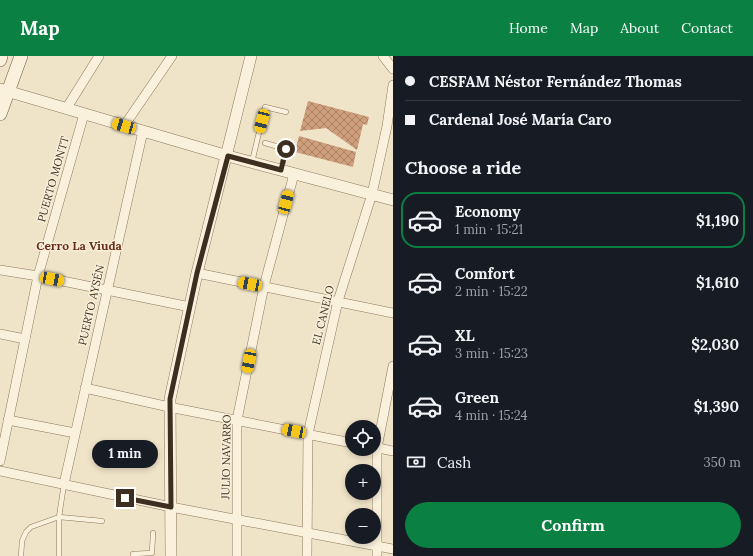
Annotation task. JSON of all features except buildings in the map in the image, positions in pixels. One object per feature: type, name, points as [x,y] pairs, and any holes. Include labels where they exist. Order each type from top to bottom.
[{"type":"main road","points":[[0,60],[1,56]]},
{"type":"main road","points":[[0,114],[4,90],[21,56]]},
{"type":"street","points":[[66,109],[99,56]]},
{"type":"street","points":[[124,126],[172,56]]},
{"type":"street","points":[[171,556],[169,407],[197,273],[228,156],[251,56]]},
{"type":"street","points":[[382,56],[393,69]]},
{"type":"street","name":"EL CANELO","points":[[307,556],[308,434],[338,301],[372,194],[390,127],[393,85]]},
{"type":"street","points":[[4,90],[228,156],[393,200]]},
{"type":"street","name":"PUERTO MONTT","points":[[0,461],[5,425],[38,276],[84,114]]},
{"type":"street","name":"PUERTO AYSÉN","points":[[64,484],[143,131]]},
{"type":"street","name":"JULIO NAVARRO","points":[[238,556],[236,420],[264,286],[294,174]]},
{"type":"street","points":[[0,270],[38,276],[190,307]]},
{"type":"street","points":[[197,273],[393,313]]},
{"type":"street","points":[[0,334],[25,339]]},
{"type":"street","points":[[381,421],[393,366]]},
{"type":"street","points":[[85,388],[169,407],[345,442]]},
{"type":"street","points":[[5,425],[75,433]]},
{"type":"street","points":[[381,449],[393,451]]},
{"type":"street","points":[[375,456],[377,556]]},
{"type":"street","points":[[0,471],[171,507],[393,549]]},
{"type":"lane","points":[[251,162],[265,107],[286,112]]},
{"type":"lane","points":[[265,143],[286,149],[281,170]]},
{"type":"lane","points":[[59,556],[59,517],[64,484]]},
{"type":"lane","points":[[21,556],[22,541],[26,532],[31,527],[59,517],[102,521]]},
{"type":"lane","points":[[133,556],[133,554],[152,554],[153,533]]},
{"type":"district","name":"Cerro La Viuda","points":[[79,246]]},
{"type":"route","points":[[125,498],[171,507],[170,399],[197,273],[228,156],[281,170],[286,149]]}]
